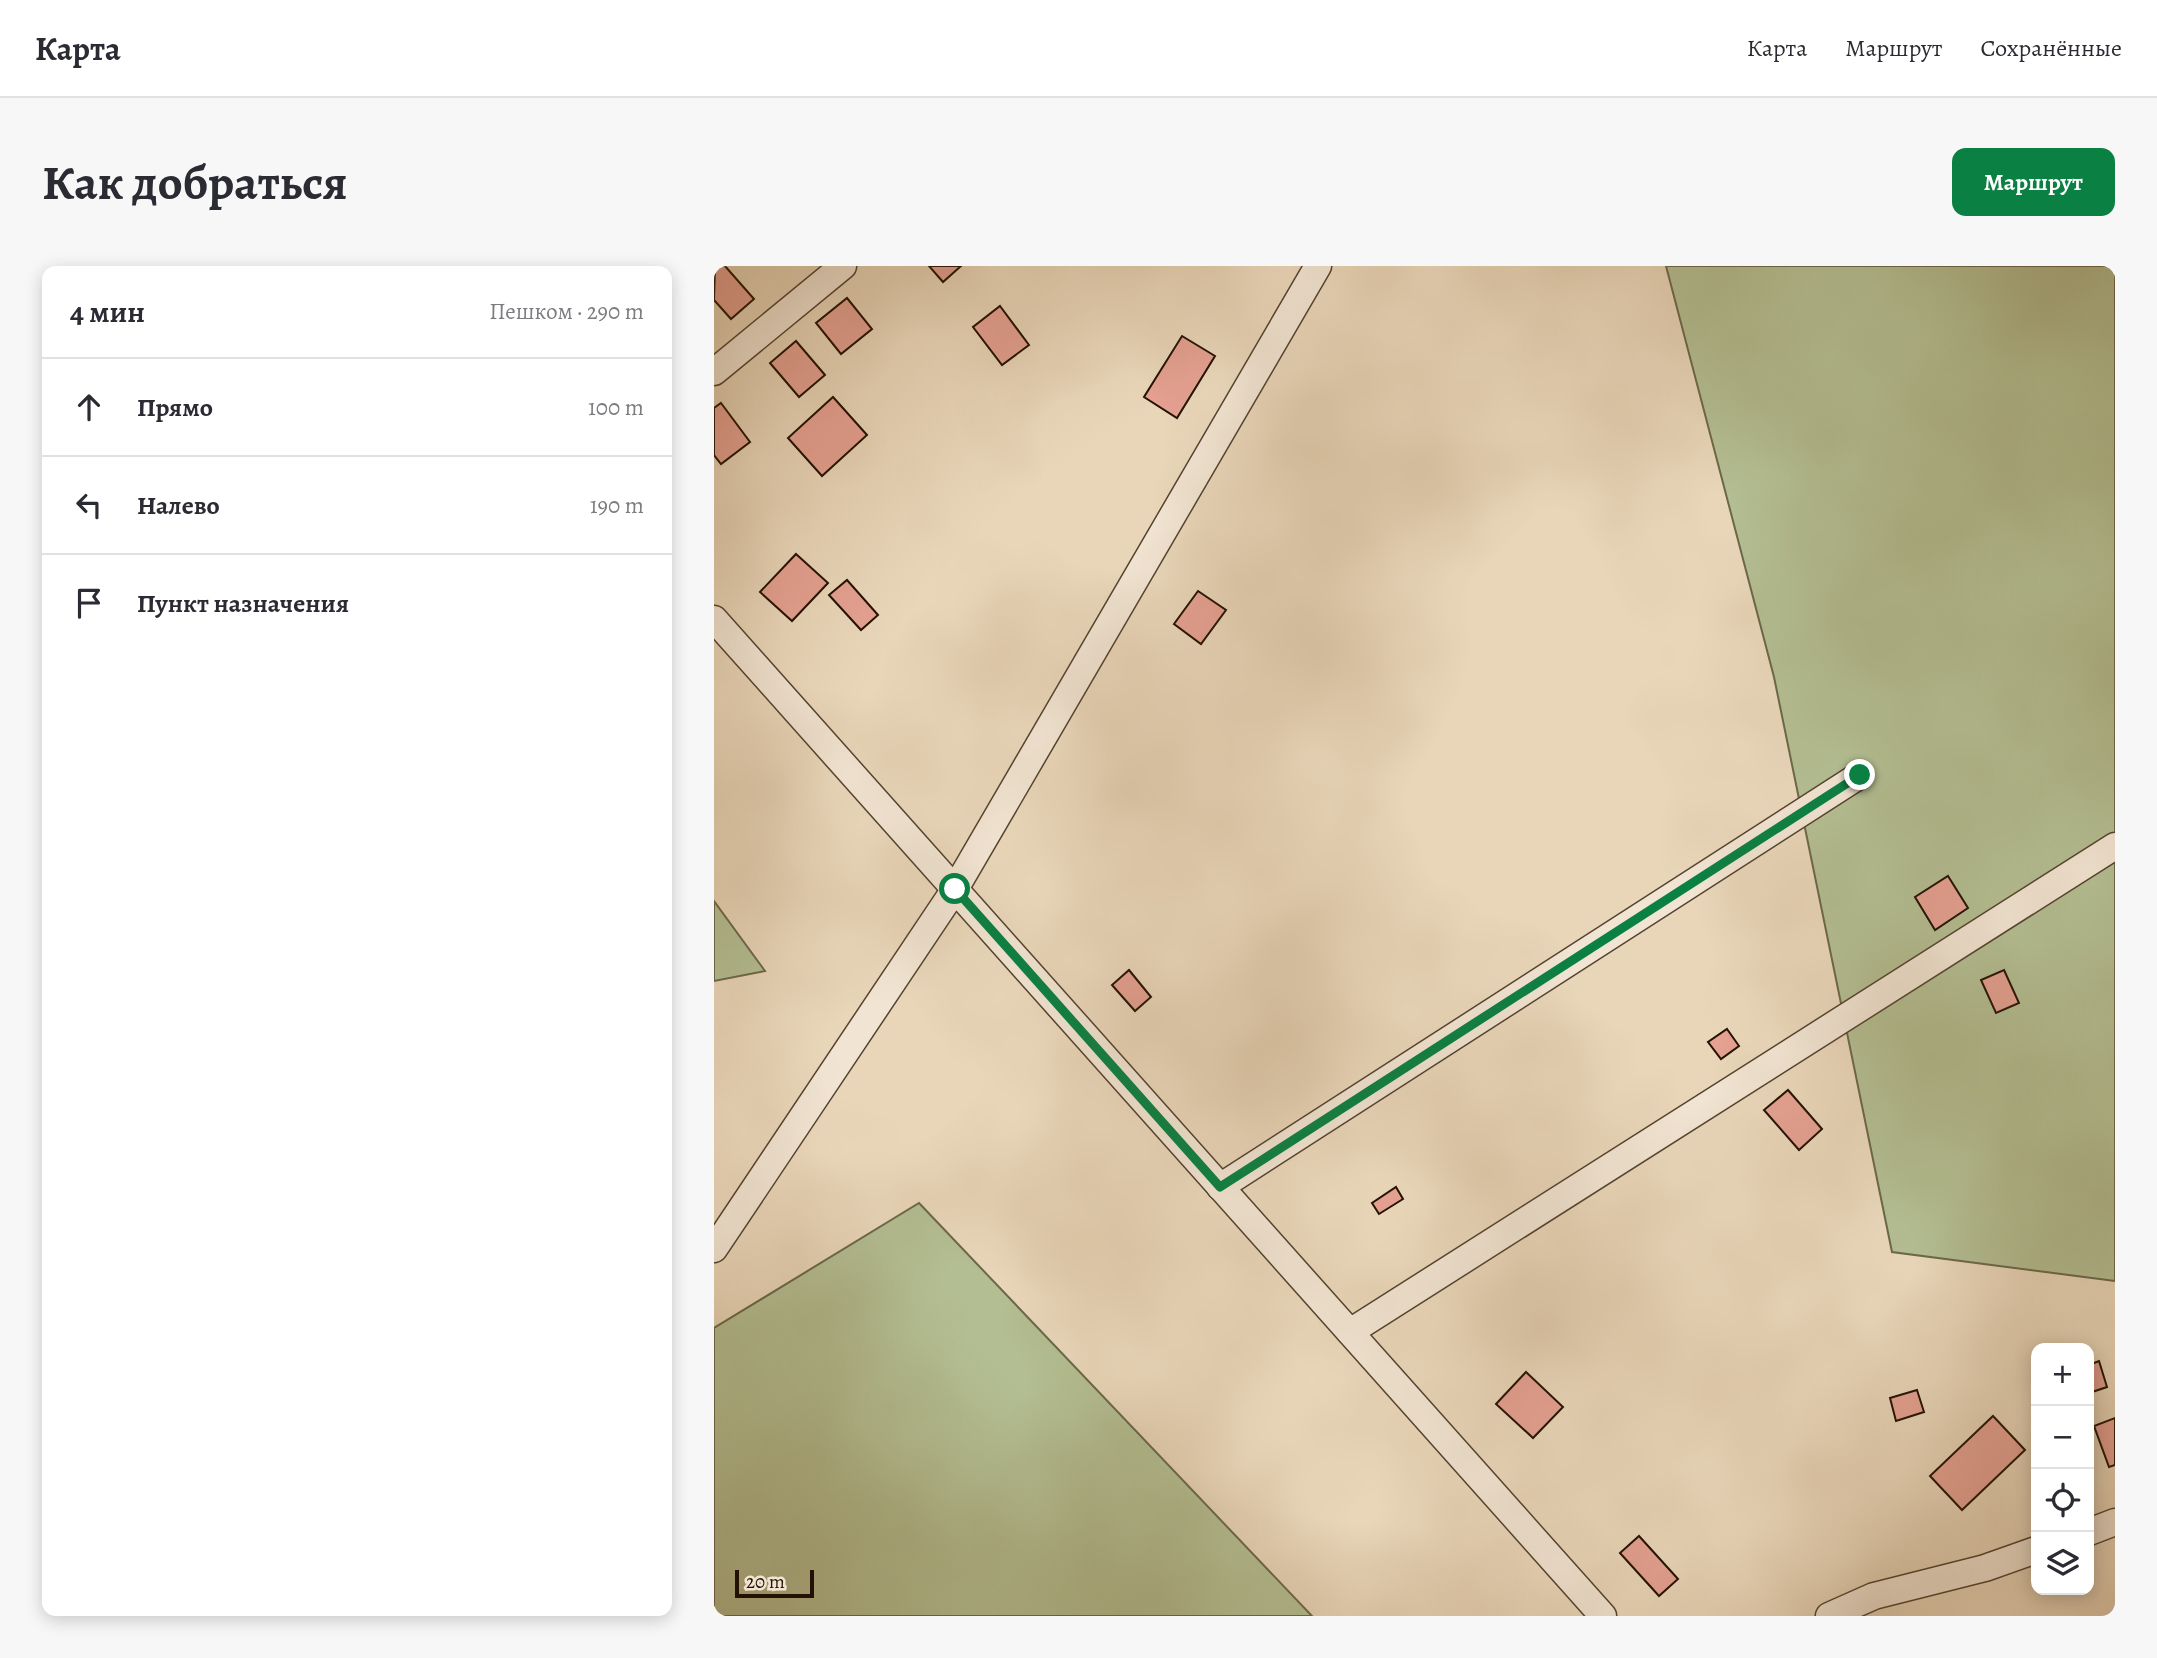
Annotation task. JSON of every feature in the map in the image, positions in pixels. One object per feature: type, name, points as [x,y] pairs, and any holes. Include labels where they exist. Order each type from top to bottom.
[{"type":"street","points":[[714,372],[843,266]]},
{"type":"street","points":[[714,1249],[955,889],[1318,266]]},
{"type":"street","points":[[714,619],[1603,1616]]},
{"type":"street","points":[[1220,1187],[1860,775]]},
{"type":"street","points":[[1350,1332],[2115,846]]},
{"type":"street","points":[[2094,1530],[2115,1522]]},
{"type":"street","points":[[1829,1616],[1874,1596],[1985,1568],[2031,1552]]},
{"type":"green space","points":[[1666,266],[2115,266],[2115,1281],[1892,1252],[1774,677]]},
{"type":"green space","points":[[714,901],[765,971],[714,981]]},
{"type":"green space","points":[[919,1203],[1312,1616],[714,1616],[714,1328]]},
{"type":"building","points":[[715,266],[725,266],[754,299],[731,319],[714,300]]},
{"type":"building","points":[[929,266],[961,266],[943,282]]},
{"type":"building","points":[[847,298],[872,329],[841,354],[816,323]]},
{"type":"building","points":[[1000,306],[1029,345],[1002,365],[973,327]]},
{"type":"building","points":[[1182,336],[1215,356],[1177,418],[1144,397]]},
{"type":"building","points":[[796,341],[825,375],[799,397],[770,363]]},
{"type":"building","points":[[833,397],[867,435],[822,476],[788,438]]},
{"type":"building","points":[[721,403],[750,442],[721,464],[714,455],[714,408]]},
{"type":"building","points":[[796,554],[828,583],[792,621],[760,592]]},
{"type":"building","points":[[847,580],[878,615],[861,630],[829,595]]},
{"type":"building","points":[[1198,591],[1226,610],[1201,644],[1174,624]]},
{"type":"building","points":[[1948,876],[1968,908],[1935,930],[1915,897]]},
{"type":"building","points":[[1129,970],[1151,997],[1135,1011],[1112,985]]},
{"type":"building","points":[[2004,970],[2019,1003],[1996,1013],[1981,980]]},
{"type":"building","points":[[1727,1029],[1739,1046],[1721,1059],[1708,1042]]},
{"type":"building","points":[[1788,1090],[1822,1129],[1799,1150],[1764,1110]]},
{"type":"building","points":[[1396,1187],[1403,1199],[1379,1214],[1372,1203]]},
{"type":"building","points":[[2099,1361],[2107,1387],[2094,1391],[2094,1363]]},
{"type":"building","points":[[1526,1372],[1563,1407],[1533,1438],[1496,1404]]},
{"type":"building","points":[[1917,1390],[1924,1412],[1896,1421],[1890,1398]]},
{"type":"building","points":[[1993,1416],[2025,1450],[1962,1510],[1930,1476]]},
{"type":"building","points":[[2115,1418],[2115,1465],[2109,1467],[2094,1426]]},
{"type":"building","points":[[1639,1536],[1678,1579],[1659,1596],[1620,1553]]},
{"type":"route","points":[[955,889],[1220,1187],[1860,775]]}]
